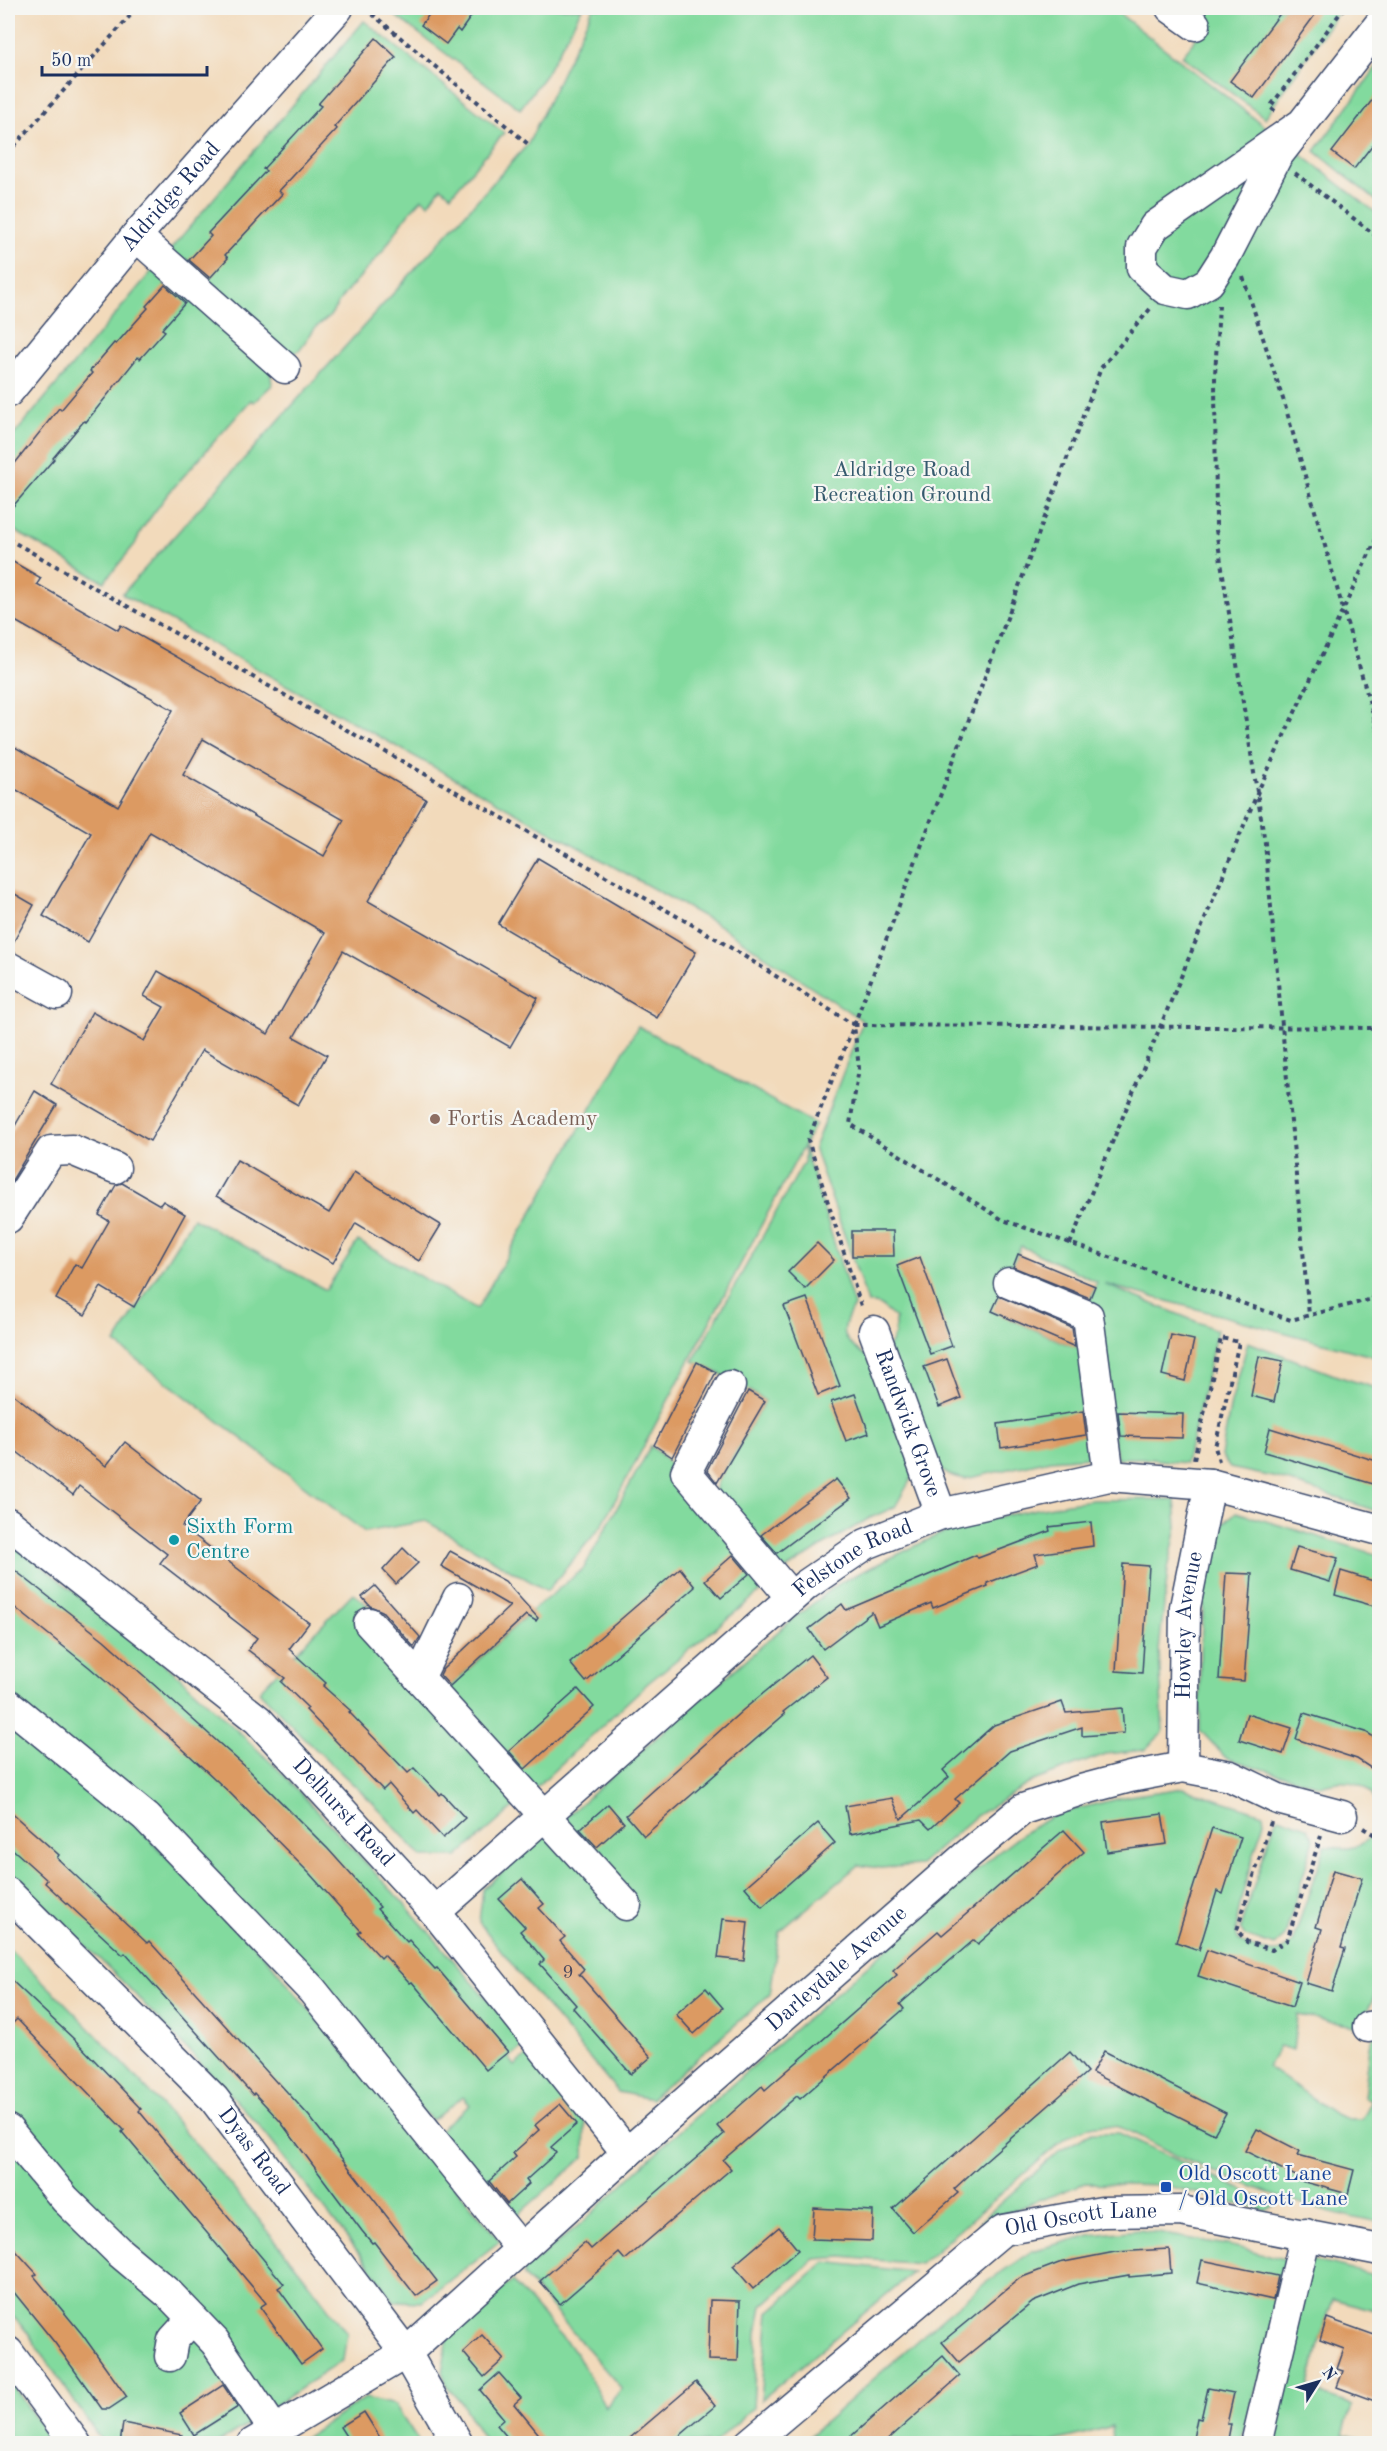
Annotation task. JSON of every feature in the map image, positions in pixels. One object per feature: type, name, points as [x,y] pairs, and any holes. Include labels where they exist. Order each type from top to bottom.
[{"type":"street","name":"Aldridge Road","points":[[8,392],[136,236],[338,8]]},
{"type":"street","points":[[1171,8],[1195,25]]},
{"type":"street","points":[[1300,125],[1155,226],[1142,247],[1143,268],[1165,290],[1188,294],[1209,282],[1277,156],[1380,24]]},
{"type":"street","points":[[136,236],[285,368]]},
{"type":"street","points":[[8,966],[57,994]]},
{"type":"street","points":[[8,1218],[51,1151],[72,1150],[115,1168]]},
{"type":"street","points":[[1009,1283],[1088,1316],[1109,1476]]},
{"type":"street","name":"Randwick Grove","points":[[874,1331],[941,1514]]},
{"type":"street","points":[[730,1386],[686,1472],[791,1597]]},
{"type":"street","name":"Felstone Road","points":[[435,1912],[791,1597],[866,1544],[941,1514],[1109,1476],[1207,1485],[1380,1530]]},
{"type":"street","name":"Howley Avenue","points":[[1183,1767],[1185,1607],[1207,1485]]},
{"type":"street","name":"Delhurst Road","points":[[8,1523],[258,1720],[435,1912],[627,2153]]},
{"type":"street","points":[[419,1678],[458,1598]]},
{"type":"street","points":[[369,1623],[626,1905]]},
{"type":"street","points":[[8,1704],[146,1818],[312,1990],[521,2249]]},
{"type":"street","name":"Darleydale Avenue","points":[[263,2437],[406,2353],[627,2153],[958,1863],[1023,1809],[1130,1777],[1183,1767],[1230,1776],[1278,1799],[1335,1814]]},
{"type":"street","name":"Dyas Road","points":[[8,1893],[214,2099],[406,2353],[458,2444]]},
{"type":"street","points":[[8,2130],[65,2199],[119,2252],[169,2294],[214,2342],[263,2437]]},
{"type":"street","name":"Old Oscott Lane","points":[[749,2444],[1003,2230],[1102,2212],[1181,2211],[1380,2250]]},
{"type":"street","points":[[1256,2444],[1306,2234]]},
{"type":"street","points":[[170,2356],[173,2340],[192,2319]]},
{"type":"street","points":[[12,2369],[76,2444]]},
{"type":"path","points":[[8,153],[137,8]]},
{"type":"path","points":[[365,8],[528,144]]},
{"type":"path","points":[[1300,125],[1270,107],[1344,8]]},
{"type":"path","points":[[1277,156],[1380,239]]},
{"type":"path","points":[[1232,243],[1284,402],[1380,739]]},
{"type":"path","points":[[1215,273],[1220,314],[1215,375],[1216,530],[1265,843],[1309,1315]]},
{"type":"path","points":[[874,1331],[863,1312],[808,1140],[854,1025],[1101,368],[1165,290]]},
{"type":"path","points":[[1070,1244],[1257,793],[1380,531]]},
{"type":"path","points":[[8,540],[712,936],[854,1025],[1380,1028]]},
{"type":"path","points":[[854,1025],[859,1068],[850,1124],[1003,1220],[1291,1320],[1372,1299],[1380,1270]]},
{"type":"path","points":[[1221,1338],[1239,1342],[1207,1485],[1193,1461],[1221,1338]]},
{"type":"path","points":[[1278,1799],[1236,1930],[1247,1942],[1272,1950],[1287,1941],[1335,1814]]},
{"type":"green space","points":[[385,8],[582,8],[546,74],[520,109]]},
{"type":"green space","name":"Aldridge Road Recreation Ground","points":[[593,8],[1112,8],[1379,215],[1379,1358],[1104,1284],[1217,1330],[1185,1463],[1117,1458],[1089,1302],[1097,1282],[1021,1246],[993,1311],[1062,1342],[1086,1350],[1102,1456],[1050,1460],[965,1479],[949,1475],[932,1465],[888,1348],[895,1334],[895,1318],[880,1305],[868,1303],[814,1148],[863,1021],[717,924],[122,594],[528,144]]},
{"type":"green space","points":[[1193,8],[1341,8],[1265,118],[1182,56],[1199,35]]},
{"type":"green space","points":[[364,21],[504,133],[451,195],[441,187],[429,204],[422,199],[408,214],[382,252],[343,296],[330,316],[315,328],[300,349],[288,359],[165,256]]},
{"type":"green space","points":[[1379,64],[1379,203],[1315,151]]},
{"type":"green space","points":[[157,265],[269,360],[272,385],[254,402],[251,400],[167,495],[142,529],[135,544],[104,582],[8,527],[8,442]]},
{"type":"green space","points":[[638,1026],[815,1124],[602,1525],[547,1591],[426,1521],[365,1532],[115,1343],[193,1218],[326,1290],[358,1241],[477,1309]]},
{"type":"green space","points":[[804,1147],[854,1306],[845,1325],[846,1337],[849,1343],[870,1359],[915,1472],[895,1507],[868,1519],[781,1573],[714,1497],[717,1483],[765,1401],[735,1381],[693,1361],[804,1162]]},
{"type":"green space","points":[[1248,1342],[1337,1376],[1379,1389],[1379,1512],[1278,1478],[1230,1468],[1221,1456],[1231,1403]]},
{"type":"green space","points":[[651,1446],[664,1457],[770,1584],[648,1683],[532,1791],[445,1691],[527,1615],[584,1568]]},
{"type":"green space","points":[[1175,1499],[1177,1527],[1168,1569],[1159,1650],[1163,1733],[1144,1750],[1106,1754],[1033,1781],[976,1816],[920,1865],[880,1868],[858,1865],[779,1932],[770,1994],[651,2099],[618,2092],[479,1922],[483,1889],[789,1622],[841,1582],[938,1535],[997,1517],[1093,1500]]},
{"type":"green space","points":[[1236,1512],[1379,1555],[1379,1832],[1374,1829],[1375,1803],[1365,1788],[1345,1782],[1320,1786],[1226,1758],[1200,1730],[1200,1652],[1207,1569],[1217,1530]]},
{"type":"green space","points":[[8,1539],[180,1677],[277,1768],[409,1909],[526,2044],[509,2058],[515,2066],[533,2051],[585,2119],[584,2157],[513,2219],[437,2132],[470,2105],[463,2097],[432,2120],[8,1696]]},
{"type":"green space","points":[[353,1593],[373,1610],[521,1801],[457,1857],[422,1857],[372,1802],[302,1736],[259,1691]]},
{"type":"green space","points":[[8,1716],[114,1804],[269,1961],[500,2241],[422,2302],[394,2301],[371,2268],[256,2122],[126,1985],[8,1870]]},
{"type":"green space","points":[[1183,1788],[1263,1814],[1264,1821],[1241,1901],[1236,1931],[1242,1943],[1263,1951],[1280,1951],[1292,1943],[1325,1846],[1349,1848],[1369,1838],[1379,1845],[1380,1986],[1358,2027],[1297,2015],[1293,2050],[1279,2046],[1268,2067],[1335,2114],[1348,2119],[1362,2119],[1372,2100],[1364,2097],[1370,2046],[1374,2035],[1379,2032],[1379,2223],[1303,2204],[1253,2187],[1179,2157],[1119,2127],[1092,2126],[1062,2141],[920,2264],[842,2257],[815,2259],[762,2306],[757,2333],[753,2408],[715,2443],[486,2443],[461,2402],[448,2387],[442,2372],[449,2332],[512,2281],[576,2353],[606,2407],[622,2389],[524,2276],[524,2270],[585,2220],[667,2142],[844,1986],[996,1854],[1025,1832],[1056,1814],[1129,1796]]},
{"type":"green space","points":[[1279,1817],[1307,1827],[1314,1839],[1285,1936],[1274,1946],[1245,1936],[1240,1928],[1276,1819]]},
{"type":"green space","points":[[8,1948],[54,1992],[143,2085],[268,2231],[347,2333],[343,2360],[269,2409],[143,2260],[8,2115]]},
{"type":"green space","points":[[1092,2133],[1119,2133],[1275,2205],[1266,2211],[1165,2185],[1085,2183],[977,2224],[1059,2151]]},
{"type":"green space","points":[[8,2142],[194,2329],[254,2421],[218,2443],[103,2443],[27,2332],[8,2311]]},
{"type":"green space","points":[[1140,2230],[1227,2245],[1294,2261],[1240,2443],[1099,2443],[1112,2441],[1111,2426],[1049,2443],[800,2444],[946,2315],[984,2284],[1032,2251],[1090,2235]]},
{"type":"green space","points":[[1306,2259],[1379,2276],[1379,2311],[1333,2299],[1308,2390],[1352,2405],[1343,2434],[1379,2443],[1264,2444]]},
{"type":"green space","points":[[825,2262],[913,2272],[761,2400],[769,2312]]},
{"type":"green space","points":[[13,2386],[53,2443],[8,2443],[8,2390]]},
{"type":"green space","points":[[365,2398],[395,2405],[420,2443],[295,2444]]},
{"type":"building","points":[[434,8],[477,8],[460,32],[457,29],[446,44],[421,25]]},
{"type":"building","points":[[1284,8],[1320,8],[1254,98],[1230,81]]},
{"type":"building","points":[[376,38],[396,57],[334,127],[337,129],[279,191],[282,194],[225,255],[228,258],[210,278],[189,260],[211,236],[208,233],[266,171],[263,169],[321,106],[318,104]]},
{"type":"building","points":[[1380,90],[1380,135],[1354,169],[1332,152]]},
{"type":"building","points":[[165,285],[185,303],[162,329],[165,331],[140,359],[138,357],[86,422],[84,421],[8,512],[8,472],[59,408],[61,410],[92,373],[90,371],[148,308],[146,306]]},
{"type":"building","points":[[8,559],[41,578],[37,584],[118,630],[121,625],[426,799],[368,901],[538,998],[510,1047],[343,951],[294,1037],[327,1055],[298,1105],[202,1050],[150,1141],[51,1084],[92,1012],[144,1041],[164,1007],[144,996],[158,971],[268,1034],[325,933],[150,832],[88,942],[43,916],[91,833],[8,785],[8,743],[118,806],[173,710],[8,617]],"holes":[[[203,739],[344,820],[324,856],[183,775]]]},
{"type":"building","points":[[538,858],[696,952],[657,1018],[498,924]]},
{"type":"building","points":[[8,890],[34,905],[9,950],[8,950]]},
{"type":"building","points":[[35,1091],[57,1105],[8,1187],[8,1138]]},
{"type":"building","points":[[237,1160],[329,1213],[354,1172],[441,1225],[419,1261],[356,1223],[333,1263],[216,1196]]},
{"type":"building","points":[[122,1183],[160,1205],[163,1201],[185,1214],[134,1307],[101,1287],[85,1315],[56,1299],[75,1264],[82,1268],[109,1221],[99,1215],[116,1185]]},
{"type":"building","points":[[852,1231],[893,1231],[894,1256],[852,1256]]},
{"type":"building","points":[[817,1243],[834,1260],[805,1289],[788,1272]]},
{"type":"building","points":[[1018,1254],[1095,1286],[1090,1298],[1013,1267]]},
{"type":"building","points":[[920,1257],[952,1346],[930,1354],[897,1266]]},
{"type":"building","points":[[999,1296],[1072,1328],[1075,1347],[992,1311]]},
{"type":"building","points":[[807,1298],[840,1386],[818,1395],[784,1306]]},
{"type":"building","points":[[1171,1335],[1194,1340],[1185,1381],[1162,1375]]},
{"type":"building","points":[[1259,1356],[1283,1361],[1274,1402],[1251,1396]]},
{"type":"building","points":[[947,1359],[961,1398],[939,1407],[924,1367]]},
{"type":"building","points":[[697,1362],[716,1372],[672,1457],[654,1445]]},
{"type":"building","name":"Sixth Form Centre","points":[[8,1390],[106,1466],[125,1442],[201,1501],[182,1526],[309,1623],[289,1649],[326,1683],[323,1686],[351,1711],[349,1712],[408,1773],[414,1768],[465,1818],[443,1838],[417,1810],[414,1813],[389,1784],[383,1790],[281,1682],[285,1678],[248,1650],[257,1638],[160,1563],[167,1554],[79,1486],[73,1495],[8,1445]]},
{"type":"building","points":[[748,1391],[765,1401],[717,1483],[707,1470]]},
{"type":"building","points":[[855,1394],[869,1433],[846,1441],[831,1402]]},
{"type":"building","points":[[1083,1411],[1086,1435],[1001,1448],[998,1424]]},
{"type":"building","points":[[1118,1412],[1183,1414],[1182,1438],[1121,1436]]},
{"type":"building","points":[[1270,1428],[1380,1462],[1380,1486],[1264,1452]]},
{"type":"building","points":[[836,1479],[851,1498],[777,1553],[761,1535]]},
{"type":"building","points":[[1091,1522],[1093,1546],[1035,1554],[1038,1564],[987,1583],[988,1586],[933,1608],[931,1603],[878,1626],[872,1612],[823,1649],[809,1629],[842,1604],[846,1610],[976,1555],[978,1558],[1050,1531],[1049,1527]]},
{"type":"building","points":[[1297,1547],[1338,1558],[1330,1582],[1290,1570]]},
{"type":"building","points":[[403,1548],[418,1563],[396,1584],[383,1570]]},
{"type":"building","points":[[450,1551],[505,1581],[538,1618],[536,1621],[526,1615],[450,1686],[440,1675],[443,1669],[510,1606],[441,1566]]},
{"type":"building","points":[[733,1555],[749,1574],[721,1598],[705,1580]]},
{"type":"building","points":[[1123,1564],[1149,1566],[1142,1673],[1116,1671]]},
{"type":"building","points":[[8,1565],[104,1640],[248,1769],[328,1849],[380,1907],[377,1909],[407,1942],[409,1940],[435,1969],[437,1968],[508,2052],[486,2070],[412,1982],[410,1983],[384,1955],[381,1958],[358,1933],[361,1931],[310,1874],[230,1793],[89,1667],[8,1602]]},
{"type":"building","points":[[680,1568],[695,1587],[586,1682],[570,1663]]},
{"type":"building","points":[[1341,1571],[1380,1583],[1374,1606],[1335,1595]]},
{"type":"building","points":[[1226,1573],[1252,1574],[1244,1681],[1219,1679]]},
{"type":"building","points":[[375,1586],[420,1637],[414,1647],[382,1611],[370,1606],[362,1597]]},
{"type":"building","points":[[810,1655],[827,1677],[783,1712],[785,1714],[644,1836],[626,1815],[743,1710]]},
{"type":"building","points":[[578,1689],[594,1707],[525,1769],[509,1751]]},
{"type":"building","points":[[1062,1702],[1066,1713],[1122,1708],[1124,1733],[1082,1736],[1082,1727],[1010,1751],[955,1799],[959,1803],[930,1829],[921,1820],[850,1834],[845,1806],[892,1798],[901,1819],[949,1777],[943,1770],[994,1725]]},
{"type":"building","points":[[1304,1713],[1366,1732],[1380,1741],[1380,1774],[1357,1759],[1296,1739]]},
{"type":"building","points":[[1247,1714],[1292,1728],[1283,1754],[1239,1740]]},
{"type":"building","points":[[608,1804],[624,1823],[597,1847],[580,1829]]},
{"type":"building","points":[[8,1810],[59,1855],[57,1858],[147,1943],[149,1941],[309,2116],[437,2281],[416,2296],[374,2242],[372,2243],[362,2231],[280,2121],[254,2093],[253,2095],[125,1953],[123,1955],[45,1883],[47,1880],[8,1845]]},
{"type":"building","points":[[1162,1814],[1167,1844],[1107,1852],[1103,1822]]},
{"type":"building","points":[[818,1823],[835,1843],[762,1907],[745,1887]]},
{"type":"building","points":[[1212,1828],[1241,1837],[1223,1894],[1217,1891],[1199,1950],[1176,1942]]},
{"type":"building","points":[[1064,1830],[1084,1852],[978,1944],[974,1940],[900,2004],[904,2009],[800,2099],[797,2096],[723,2160],[731,2169],[625,2260],[619,2253],[560,2304],[540,2281],[585,2242],[591,2249],[724,2134],[717,2126],[762,2086],[765,2090],[897,1975],[893,1970],[938,1931],[942,1935]]},
{"type":"building","points":[[1333,1870],[1362,1878],[1341,1948],[1345,1949],[1332,1991],[1306,1983],[1322,1929],[1316,1927]]},
{"type":"building","points":[[522,1879],[544,1904],[539,1908],[565,1937],[560,1941],[584,1969],[579,1974],[651,2057],[631,2074],[573,2008],[576,2005],[540,1964],[544,1960],[520,1931],[525,1927],[499,1899]]},
{"type":"building","points":[[723,1919],[748,1922],[744,1961],[718,1958]]},
{"type":"building","points":[[1207,1950],[1300,1982],[1292,2007],[1198,1976]]},
{"type":"building","points":[[8,1977],[76,2041],[141,2109],[139,2111],[284,2284],[278,2288],[322,2349],[301,2364],[260,2307],[266,2303],[122,2132],[124,2130],[17,2019],[8,2028]]},
{"type":"building","points":[[706,1988],[723,2008],[694,2034],[676,2014]]},
{"type":"building","points":[[1104,2051],[1226,2113],[1214,2134],[1092,2073]]},
{"type":"building","points":[[1070,2052],[1087,2072],[979,2166],[954,2189],[958,2193],[913,2232],[893,2209]]},
{"type":"building","points":[[560,2104],[577,2124],[551,2147],[556,2153],[526,2180],[529,2184],[507,2204],[489,2181],[516,2157],[513,2153],[539,2130],[535,2125]]},
{"type":"building","points":[[1257,2129],[1300,2151],[1298,2155],[1354,2170],[1348,2194],[1301,2181],[1302,2179],[1245,2151]]},
{"type":"building","points":[[814,2208],[873,2211],[872,2241],[812,2239]]},
{"type":"building","points":[[779,2227],[798,2250],[753,2289],[733,2266]]},
{"type":"building","points":[[8,2242],[37,2274],[34,2276],[82,2334],[127,2397],[109,2409],[102,2409],[55,2343],[8,2285]]},
{"type":"building","points":[[1169,2249],[1171,2273],[1129,2277],[1129,2275],[1078,2284],[1033,2302],[959,2362],[942,2342],[1020,2278],[1059,2263],[1115,2252]]},
{"type":"building","points":[[1202,2260],[1278,2276],[1273,2300],[1197,2283]]},
{"type":"building","points":[[710,2300],[740,2301],[738,2361],[708,2360]]},
{"type":"building","points":[[1327,2318],[1380,2337],[1380,2403],[1337,2387],[1343,2371],[1337,2369],[1344,2349],[1320,2340]]},
{"type":"building","points":[[482,2335],[504,2359],[484,2377],[463,2352]]},
{"type":"building","points":[[943,2356],[960,2376],[883,2444],[842,2444]]},
{"type":"building","points":[[499,2373],[521,2398],[514,2404],[547,2444],[513,2444],[497,2425],[504,2419],[480,2390]]},
{"type":"building","points":[[696,2382],[715,2406],[670,2444],[623,2444]]},
{"type":"building","points":[[223,2385],[238,2407],[194,2435],[180,2413]]},
{"type":"building","points":[[1208,2388],[1234,2393],[1227,2424],[1231,2424],[1227,2444],[1192,2444],[1197,2418],[1201,2419]]},
{"type":"building","points":[[364,2412],[384,2444],[351,2444],[340,2427]]},
{"type":"building","points":[[123,2423],[182,2435],[181,2444],[120,2444]]},
{"type":"place","name":"Fortis Academy","points":[[435,1119]]},
{"type":"place","name":"Sixth Form Centre","points":[[174,1540]]},
{"type":"place","name":"Old Oscott Lane / Old Oscott Lane","points":[[1166,2187]]}]
